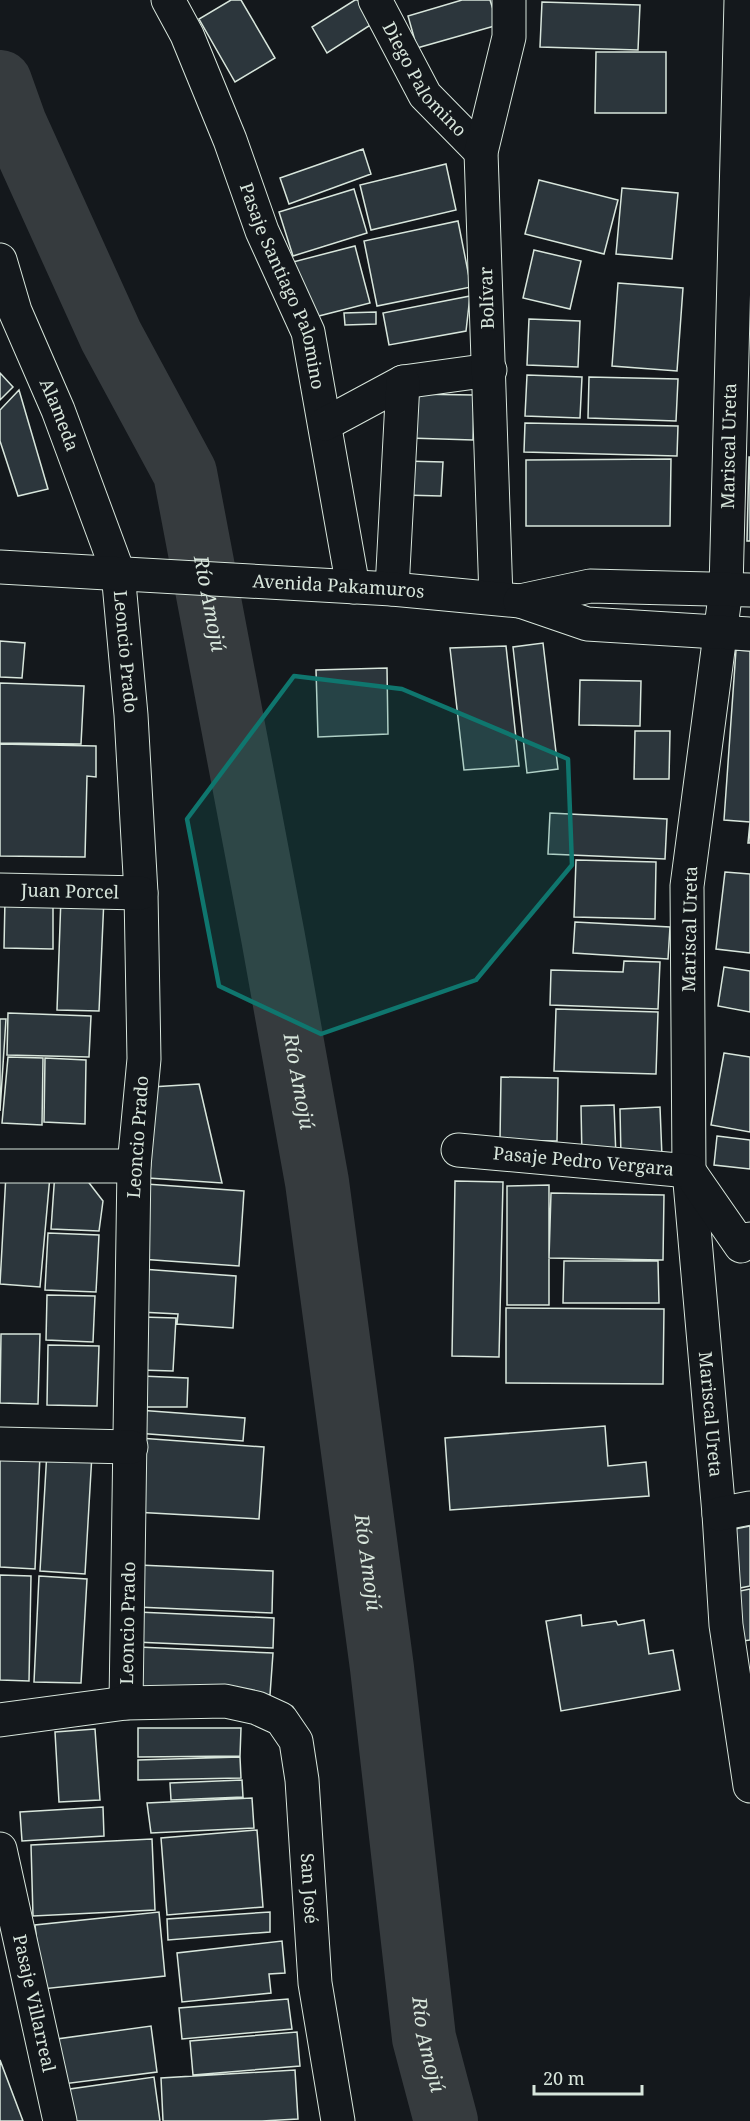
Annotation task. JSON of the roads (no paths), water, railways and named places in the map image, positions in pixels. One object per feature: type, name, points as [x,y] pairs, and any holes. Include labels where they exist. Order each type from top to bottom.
[{"type":"main road","name":"Pasaje Santiago Palomino","points":[[168,0],[187,35],[230,140],[262,231],[308,332],[353,586]]},
{"type":"main road","name":"Diego Palomino","points":[[375,0],[425,95],[481,152]]},
{"type":"main road","name":"Bolívar","points":[[508,600],[490,370],[481,152],[509,37],[509,0]]},
{"type":"main road","name":"Mariscal Ureta","points":[[741,0],[738,590],[735,633],[687,886],[689,1171],[735,1511],[726,1624],[750,1786]]},
{"type":"main road","name":"Alameda","points":[[0,260],[15,311],[58,410],[118,572]]},
{"type":"main road","points":[[0,321],[8,327],[58,410]]},
{"type":"main road","points":[[326,424],[403,382],[490,370]]},
{"type":"main road","points":[[392,589],[403,382]]},
{"type":"main road","name":"Avenida Pakamuros","points":[[2,566],[392,589],[508,600],[587,624],[735,633]]},
{"type":"main road","name":"Leoncio Prado","points":[[118,572],[131,715],[141,893],[144,1059],[134,1166],[126,1703]]},
{"type":"main road","name":"Avenida Pakamuros","points":[[508,600],[590,586],[738,590]]},
{"type":"main road","name":"Juan Porcel","points":[[0,890],[141,893]]},
{"type":"main road","name":"Pasaje Pedro Vergara","points":[[458,1150],[689,1171],[745,1242]]},
{"type":"main road","points":[[0,1166],[134,1166]]},
{"type":"main road","points":[[0,1444],[131,1447]]},
{"type":"main road","name":"San José","points":[[0,1720],[126,1703],[225,1701],[256,1708],[281,1719],[296,1741],[302,1780],[315,1983],[338,2121]]},
{"type":"main road","name":"Pasaje Villarreal","points":[[1,1860],[60,2121]]},
{"type":"waterway","name":"Río Amojú","points":[[0,82],[15,124],[111,336],[185,473],[317,1182],[382,1668],[424,2038],[446,2121]]}]
